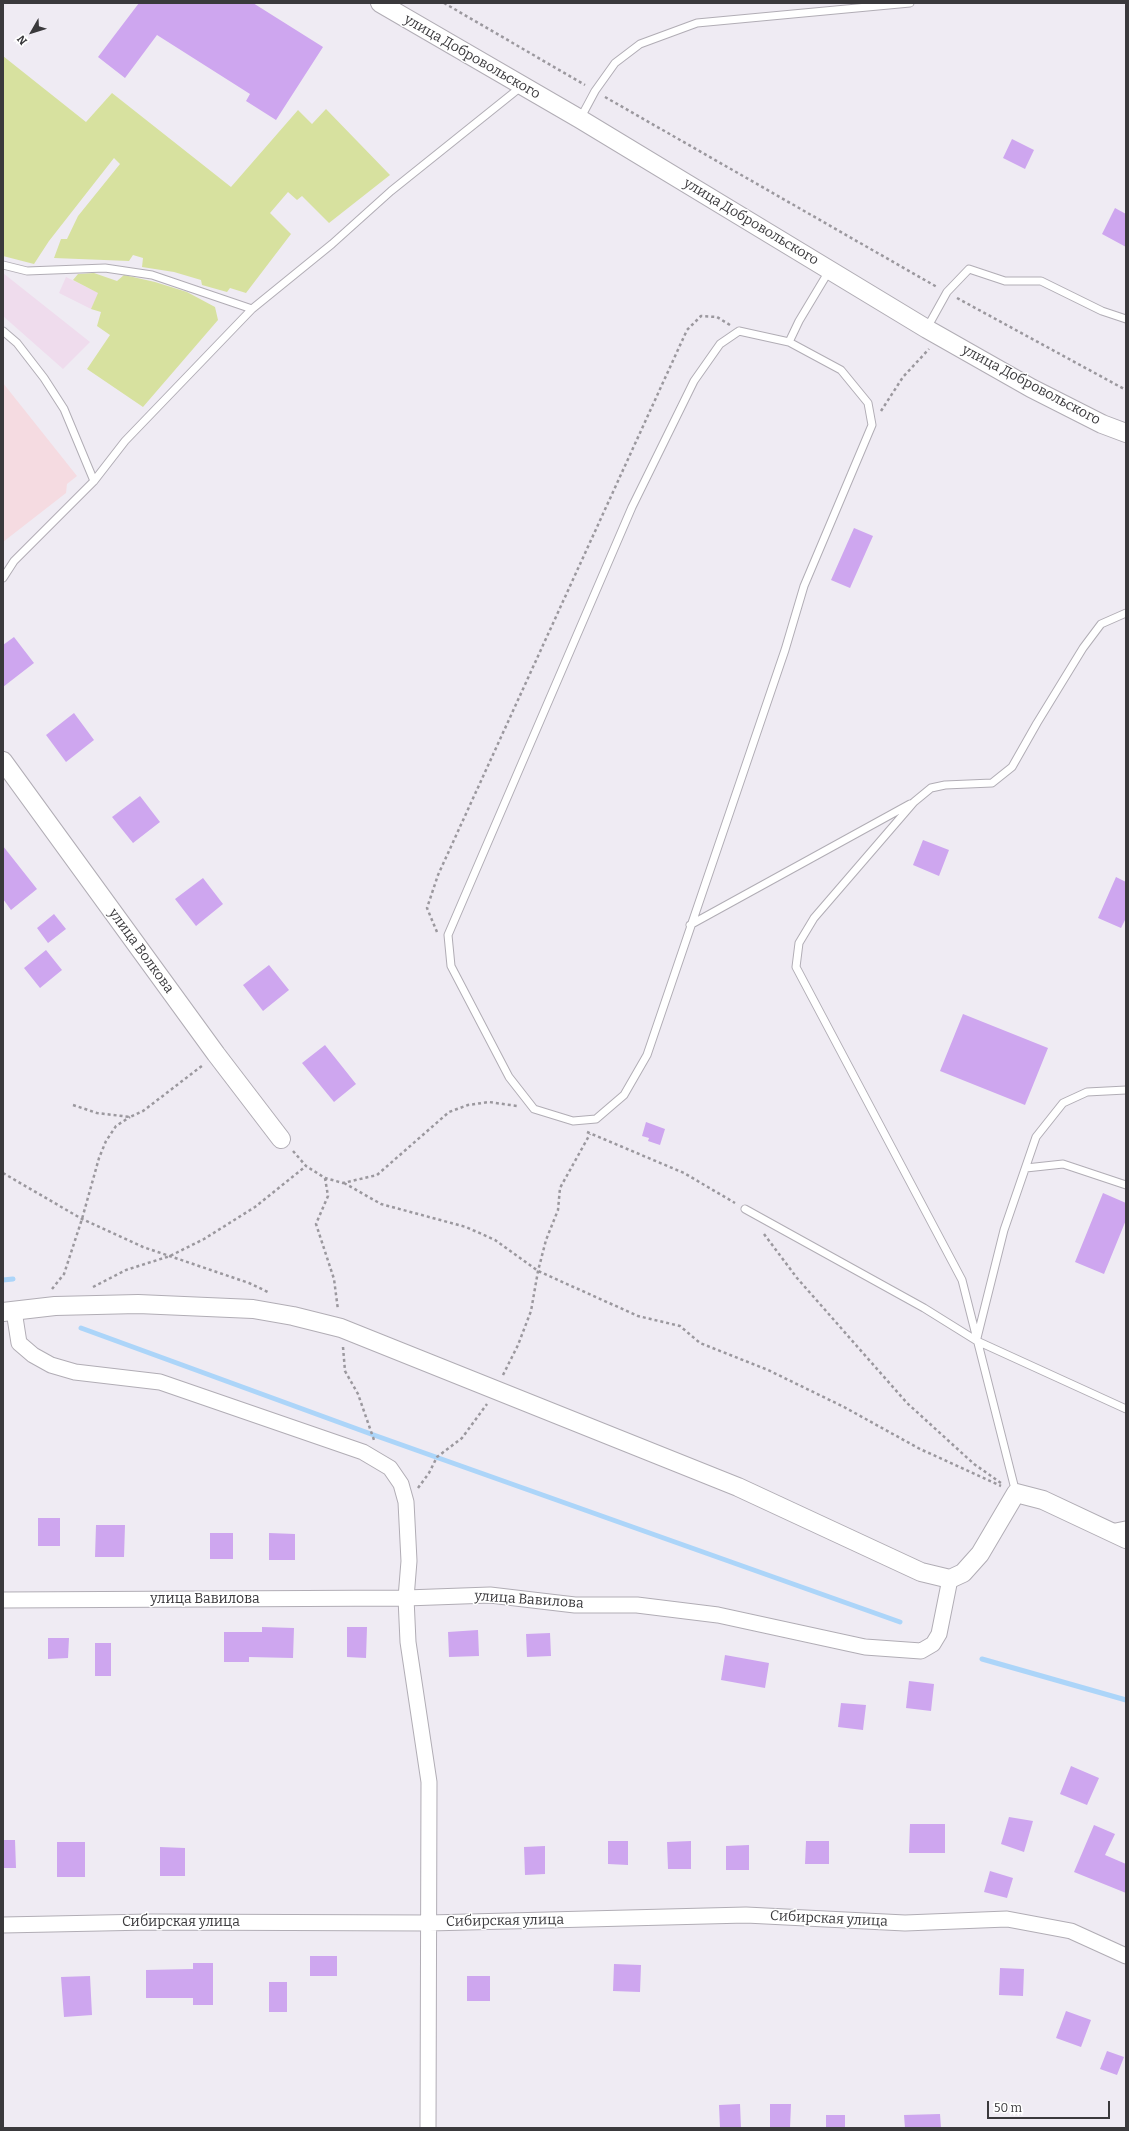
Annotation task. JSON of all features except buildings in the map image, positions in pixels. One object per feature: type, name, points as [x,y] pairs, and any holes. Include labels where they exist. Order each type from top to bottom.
[{"type":"street","name":"улица Добровольского","points":[[380,3],[580,119],[829,270],[1031,388],[1102,424],[1126,433]]},
{"type":"street","name":"улица Волкова","points":[[3,761],[216,1054],[281,1139]]},
{"type":"street","points":[[428,2128],[429,1782],[408,1642],[406,1598],[409,1561],[406,1502],[401,1484],[390,1468],[363,1452],[160,1382],[75,1372],[51,1366],[33,1355],[19,1343],[9,1311],[34,1308],[138,1304],[253,1309],[293,1316],[341,1328],[738,1487],[921,1572],[950,1579],[963,1573],[980,1554],[1016,1493],[1044,1500],[1126,1539]]},
{"type":"street","name":"улица Вавилова","points":[[3,1600],[406,1598],[490,1595],[575,1605],[637,1605],[718,1615],[865,1647],[921,1651],[933,1644],[939,1634],[950,1579]]},
{"type":"street","name":"Сибирская улица","points":[[3,1925],[150,1922],[429,1923],[746,1915],[905,1923],[1007,1919],[1071,1930],[1126,1956]]},
{"type":"lane","points":[[580,119],[595,91],[615,63],[640,44],[697,24],[910,3]]},
{"type":"lane","points":[[3,578],[14,561],[94,481],[125,441],[252,309],[332,244],[391,190],[522,86]]},
{"type":"lane","points":[[3,265],[27,271],[105,268],[152,275],[252,309]]},
{"type":"lane","points":[[927,328],[947,292],[969,269],[1005,281],[1041,281],[1102,311],[1126,319]]},
{"type":"lane","points":[[789,342],[799,321],[829,270]]},
{"type":"lane","points":[[3,331],[17,343],[44,378],[64,409],[94,481]]},
{"type":"lane","points":[[739,331],[789,342],[840,370],[868,403],[872,425],[804,586],[785,650],[690,925],[647,1055],[624,1095],[596,1119],[573,1122],[534,1109],[509,1078],[451,966],[448,935],[632,507],[694,381],[720,344],[739,331]]},
{"type":"lane","points":[[1016,1493],[962,1280],[796,968],[799,943],[814,918],[914,802],[931,788],[945,785],[992,783],[1012,767],[1083,648],[1100,624],[1126,613]]},
{"type":"lane","points":[[690,925],[914,802]]},
{"type":"lane","points":[[977,1341],[1004,1230],[1036,1137],[1063,1103],[1087,1092],[1126,1090]]},
{"type":"lane","points":[[1026,1168],[1063,1164],[1126,1185]]},
{"type":"lane","points":[[745,1209],[924,1308],[977,1341],[1126,1409]]},
{"type":"lane","points":[[1105,1530],[1126,1525]]},
{"type":"path","points":[[444,3],[947,292],[1126,390]]},
{"type":"path","points":[[439,937],[427,908],[438,875],[687,330],[701,316],[717,317],[739,331]]},
{"type":"path","points":[[872,425],[903,377],[928,352],[931,345],[927,328]]},
{"type":"path","points":[[34,1308],[64,1274],[82,1219],[99,1158],[106,1141],[116,1126],[143,1111],[216,1054]]},
{"type":"path","points":[[343,1183],[377,1175],[449,1112],[468,1105],[489,1102],[534,1109]]},
{"type":"path","points":[[73,1105],[97,1113],[130,1117]]},
{"type":"path","points":[[583,1130],[684,1173],[745,1209],[797,1278],[907,1403],[974,1464],[1016,1493]]},
{"type":"path","points":[[406,1502],[429,1473],[437,1457],[462,1438],[482,1413],[496,1390],[518,1345],[531,1311],[538,1271],[546,1240],[558,1210],[560,1188],[590,1134]]},
{"type":"path","points":[[281,1139],[306,1166],[325,1178],[343,1183],[381,1204],[466,1227],[495,1240],[538,1271],[638,1316],[680,1326],[700,1343],[768,1370],[844,1407],[920,1449],[1016,1493]]},
{"type":"path","points":[[91,1288],[126,1270],[170,1256],[220,1230],[255,1207],[306,1166]]},
{"type":"path","points":[[3,1173],[82,1219],[143,1247],[249,1284],[277,1297]]},
{"type":"shaded area","points":[[3,273],[90,342],[63,369],[3,316]]},
{"type":"shaded area","points":[[66,277],[99,293],[91,309],[59,293]]},
{"type":"shaded area","points":[[3,383],[77,476],[67,484],[66,493],[3,542]]},
{"type":"green space","points":[[3,56],[86,122],[112,93],[231,187],[298,110],[312,124],[326,109],[390,175],[329,223],[302,196],[297,200],[288,192],[270,213],[291,234],[246,293],[230,288],[227,292],[202,285],[201,280],[174,272],[142,267],[143,258],[133,255],[129,261],[54,258],[61,239],[67,239],[78,216],[120,164],[114,158],[49,241],[34,264],[3,256]]},
{"type":"green space","points":[[94,273],[117,281],[124,275],[155,282],[187,292],[215,307],[218,320],[143,407],[87,369],[110,335],[97,326],[101,312],[91,309],[98,293],[73,280],[78,274]]},
{"type":"waterway","points":[[3,1280],[13,1279]]},
{"type":"waterway","points":[[81,1328],[371,1434],[900,1622]]},
{"type":"waterway","points":[[982,1659],[1126,1700]]}]
